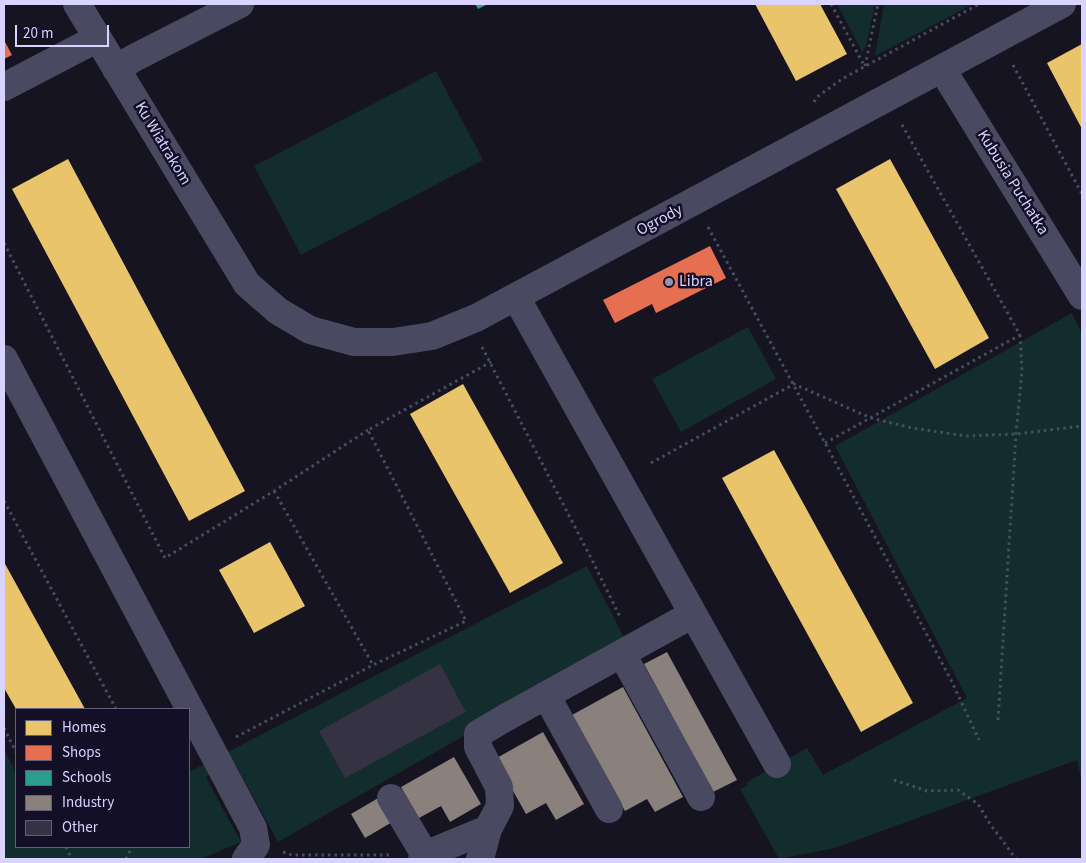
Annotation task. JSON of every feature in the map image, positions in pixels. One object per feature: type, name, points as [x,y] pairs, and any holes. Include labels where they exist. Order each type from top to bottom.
[{"type":"street","name":"Ku Wiatrakom","points":[[77,4],[248,284]]},
{"type":"street","points":[[116,69],[240,4]]},
{"type":"street","name":"Ogrody","points":[[248,284],[278,310],[310,330],[354,342],[393,342],[432,336],[476,318],[516,297],[1062,4]]},
{"type":"street","points":[[4,87],[98,38]]},
{"type":"street","name":"Kubusia Puchatka","points":[[942,70],[1082,296]]},
{"type":"street","points":[[516,297],[777,764]]},
{"type":"street","points":[[4,359],[189,708]]},
{"type":"street","points":[[480,859],[488,829],[500,806],[500,787],[478,747],[478,734],[693,614]]},
{"type":"street","points":[[628,650],[701,797]]},
{"type":"street","points":[[546,695],[609,808]]},
{"type":"street","points":[[190,709],[253,828],[251,852]]},
{"type":"street","points":[[391,798],[423,857],[488,829]]},
{"type":"path","points":[[832,4],[865,67]]},
{"type":"path","points":[[865,67],[878,4]]},
{"type":"path","points":[[812,105],[816,96],[842,79],[979,4]]},
{"type":"path","points":[[1012,62],[1082,194]]},
{"type":"path","points":[[900,122],[1020,335],[1022,371],[1016,434],[998,720]]},
{"type":"path","points":[[707,225],[826,443],[951,680],[979,740]]},
{"type":"path","points":[[4,243],[165,558],[368,430],[490,362]]},
{"type":"path","points":[[826,443],[1020,335]]},
{"type":"path","points":[[479,342],[593,562],[628,650]]},
{"type":"path","points":[[794,384],[871,418],[912,428],[966,436],[1016,434],[1082,426]]},
{"type":"path","points":[[651,463],[794,384]]},
{"type":"path","points":[[211,749],[374,665],[466,621],[368,430]]},
{"type":"path","points":[[274,491],[374,665]]},
{"type":"path","points":[[4,501],[115,708]]},
{"type":"path","points":[[4,728],[15,750]]},
{"type":"path","points":[[894,780],[927,791],[958,790],[978,804],[1016,859]]},
{"type":"path","points":[[251,852],[262,844],[292,855],[423,857]]},
{"type":"green space","points":[[837,4],[875,4],[866,47],[862,52]]},
{"type":"green space","points":[[884,4],[973,4],[875,56]]},
{"type":"green space","points":[[436,71],[483,160],[301,255],[254,166]]},
{"type":"green space","points":[[1072,313],[1082,334],[1082,782],[1077,760],[835,848],[779,859],[740,789],[748,785],[747,782],[807,748],[823,775],[967,698],[835,446]]},
{"type":"green space","points":[[748,327],[776,379],[681,432],[652,379]]},
{"type":"green space","points":[[587,566],[627,643],[278,842],[234,762],[206,777],[241,842],[201,859],[4,859],[4,749],[15,771],[15,848],[190,848],[190,771]]},
{"type":"building: Homes","points":[[755,4],[820,4],[847,54],[796,81]]},
{"type":"building: Homes","points":[[1082,44],[1082,129],[1047,63]]},
{"type":"building: Homes","points":[[68,159],[245,491],[189,521],[12,189]]},
{"type":"building: Homes","points":[[890,159],[989,338],[935,369],[836,189]]},
{"type":"building: Homes","points":[[463,384],[563,563],[510,593],[410,414]]},
{"type":"building: Homes","points":[[774,450],[913,703],[861,732],[722,478]]},
{"type":"building: Homes","points":[[270,542],[305,606],[254,633],[219,570]]},
{"type":"building: Homes","points":[[4,562],[84,708],[15,708],[4,688]]},
{"type":"building: Shops","points":[[4,40],[12,55],[4,59]]},
{"type":"building: Shops","points":[[710,246],[726,278],[656,313],[652,304],[615,323],[603,300]]},
{"type":"building: Schools","points":[[475,4],[488,4],[478,9]]},
{"type":"building: Industry","points":[[667,652],[737,780],[713,792],[644,664]]},
{"type":"building: Industry","points":[[623,687],[683,797],[655,812],[647,799],[625,811],[572,715]]},
{"type":"building: Industry","points":[[543,732],[584,804],[556,820],[546,803],[526,814],[495,759]]},
{"type":"building: Industry","points":[[454,757],[481,804],[450,822],[441,806],[419,818],[401,787]]},
{"type":"building: Industry","points":[[380,797],[394,821],[365,838],[351,814]]},
{"type":"building: Other","points":[[440,664],[466,712],[345,778],[319,731]]},
{"type":"place","name":"Libra","points":[[669,282]]}]
